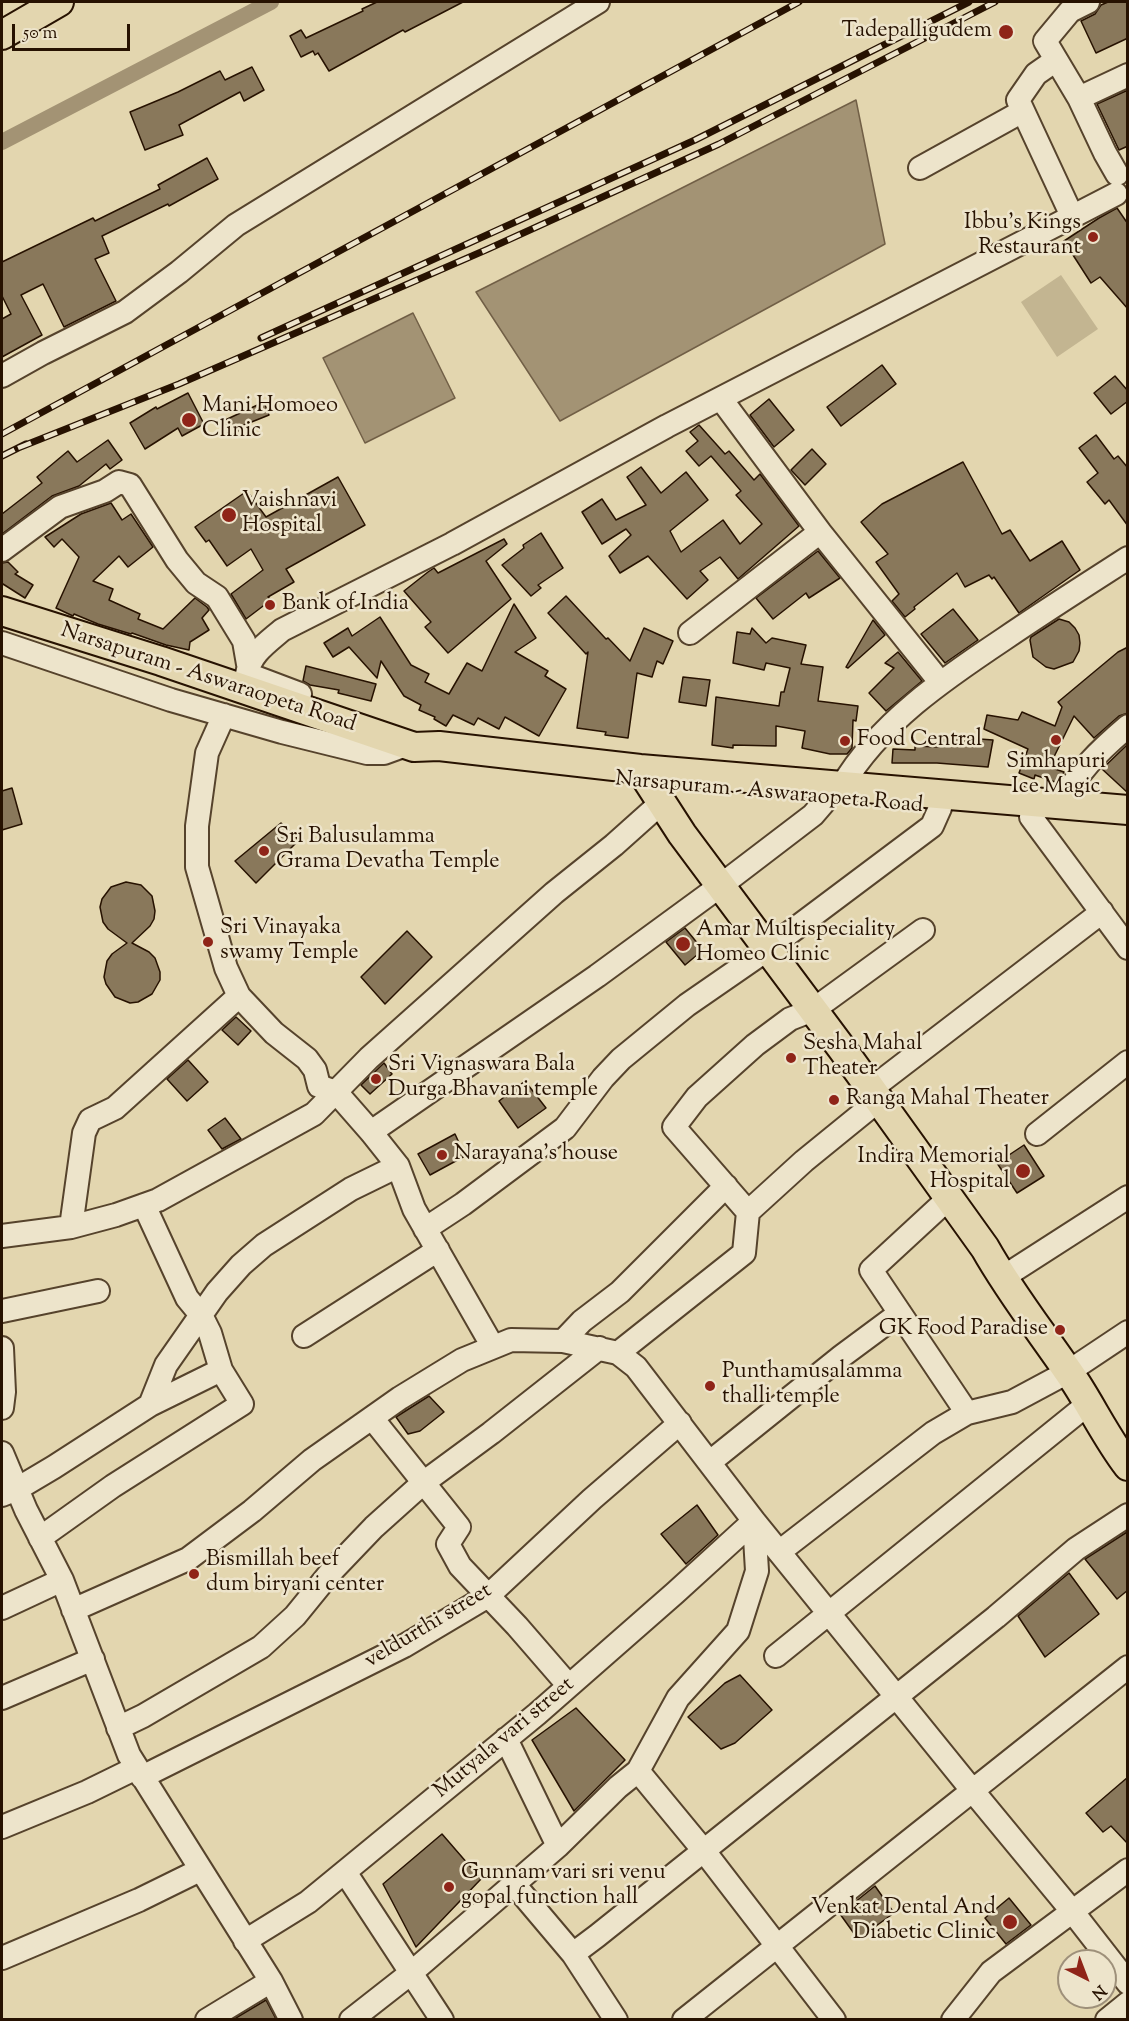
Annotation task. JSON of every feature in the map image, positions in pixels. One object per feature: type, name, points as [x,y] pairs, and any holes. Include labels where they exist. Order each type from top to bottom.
[{"type":"main road","points":[[2,15],[24,2]]},
{"type":"main road","points":[[2,35],[59,2]]},
{"type":"main road","name":"Narsapuram - Aswaraopeta Road","points":[[2,611],[161,661],[400,742],[439,746],[650,786],[1028,801],[1062,806],[1128,810]]},
{"type":"main road","points":[[650,786],[720,886],[875,1094],[985,1248],[1002,1278],[1122,1450]]},
{"type":"main road","name":"Narsapuram - Aswaraopeta Road","points":[[833,793],[940,808],[1128,826]]},
{"type":"street","points":[[2,376],[125,312],[179,272],[236,225],[598,2]]},
{"type":"street","points":[[248,669],[260,649],[282,630],[452,544],[721,399],[1072,216],[1122,186],[1079,99],[1045,41],[1070,11],[1088,2]]},
{"type":"street","points":[[1056,60],[1036,74],[1018,100],[1072,216]]},
{"type":"street","points":[[1079,99],[1128,75]]},
{"type":"street","points":[[920,168],[1023,111]]},
{"type":"street","points":[[721,399],[820,532],[940,682]]},
{"type":"street","points":[[2,550],[60,507],[105,491],[119,482],[130,485],[177,560],[196,583],[217,597],[244,641],[248,669]]},
{"type":"street","points":[[690,633],[820,532]]},
{"type":"street","points":[[371,1132],[597,976],[720,886],[813,815],[855,763],[890,726],[940,682],[1128,558]]},
{"type":"street","points":[[2,600],[174,655],[248,669],[379,725],[394,734],[400,742],[384,753],[367,753],[282,732],[171,700],[2,643]]},
{"type":"street","points":[[224,716],[207,753],[197,826],[197,867],[226,968],[239,996],[274,1033],[307,1059],[315,1070],[319,1086],[336,1092],[398,1166],[414,1209],[493,1347]]},
{"type":"street","points":[[1062,806],[1070,786],[1109,742],[1128,726]]},
{"type":"street","points":[[2,1236],[71,1227],[116,1215],[158,1200],[314,1114],[369,1058],[530,914],[614,845],[650,786]]},
{"type":"street","points":[[425,1229],[463,1204],[565,1128],[603,1078],[621,1059],[687,1005],[768,949],[932,826],[940,808]]},
{"type":"street","points":[[1032,817],[1128,948]]},
{"type":"street","points":[[118,1728],[144,1716],[261,1647],[295,1616],[330,1573],[374,1527],[423,1483],[744,1253],[748,1212],[875,1094],[1102,912]]},
{"type":"street","points":[[748,1212],[674,1127],[697,1097],[755,1045],[790,1019],[813,1010],[923,930]]},
{"type":"street","points":[[71,1227],[84,1133],[90,1120],[115,1108],[239,996]]},
{"type":"street","points":[[1037,1134],[1128,1062]]},
{"type":"street","points":[[150,1406],[166,1365],[217,1292],[241,1264],[264,1245],[351,1189],[398,1166]]},
{"type":"street","points":[[563,1341],[582,1321],[620,1292],[726,1186]]},
{"type":"street","points":[[1002,1278],[1128,1197]]},
{"type":"street","points":[[949,1198],[871,1270],[966,1413]]},
{"type":"street","points":[[40,1538],[113,1486],[242,1404],[221,1370],[210,1333],[201,1315],[187,1298],[144,1205]]},
{"type":"street","points":[[304,1336],[438,1250]]},
{"type":"street","points":[[2,1311],[98,1291]]},
{"type":"street","points":[[710,1462],[833,1363],[900,1313]]},
{"type":"street","points":[[779,1552],[933,1433],[966,1413],[1012,1402],[1068,1372],[1128,1332]]},
{"type":"street","points":[[73,1610],[188,1559],[252,1511],[312,1460],[400,1398],[462,1360],[511,1340],[563,1341],[609,1351],[636,1366],[754,1521],[1128,1983]]},
{"type":"street","points":[[2,1348],[4,1392],[2,1408]]},
{"type":"street","points":[[9,1492],[54,1467],[150,1406],[221,1370]]},
{"type":"street","points":[[776,1656],[1088,1404]]},
{"type":"street","points":[[372,1418],[459,1527],[448,1544],[460,1566],[569,1686]]},
{"type":"street","name":"veldurthi street","points":[[2,1827],[139,1772],[404,1646],[488,1596],[592,1499],[680,1423]]},
{"type":"street","points":[[2,1453],[9,1492],[40,1538],[62,1580],[129,1755],[272,1981],[291,2019]]},
{"type":"street","points":[[573,1954],[996,1617],[1076,1549],[1128,1515]]},
{"type":"street","points":[[351,2019],[411,1972],[558,1846],[618,1787],[638,1771],[678,1698],[738,1631],[757,1570],[754,1521]]},
{"type":"street","name":"Mutyala vari street","points":[[245,1941],[308,1902],[345,1872],[569,1686],[754,1521]]},
{"type":"street","points":[[2,1608],[62,1580]]},
{"type":"street","points":[[2,1698],[93,1659]]},
{"type":"street","points":[[684,2019],[1128,1667]]},
{"type":"street","points":[[506,1739],[558,1846]]},
{"type":"street","points":[[638,1771],[704,1851],[834,2019]]},
{"type":"street","points":[[2,1958],[139,1900],[200,1870]]},
{"type":"street","points":[[953,2019],[991,1971],[1128,1870]]},
{"type":"street","points":[[345,1872],[442,2019]]},
{"type":"street","points":[[513,1883],[573,1954],[616,2019]]},
{"type":"street","points":[[207,2019],[272,1981]]},
{"type":"street","points":[[1107,2019],[1128,2003]]},
{"type":"shaded area","points":[[856,100],[885,244],[560,421],[476,292]]},
{"type":"shaded area","points":[[1061,275],[1098,329],[1057,357],[1021,302]]},
{"type":"shaded area","points":[[413,313],[455,398],[365,443],[323,358]]},
{"type":"building","points":[[377,2],[463,2],[405,32],[403,30],[329,71],[318,53],[315,55],[313,51],[301,57],[290,36],[301,30],[306,38]]},
{"type":"building","points":[[1108,2],[1128,2],[1128,38],[1096,53],[1081,21],[1095,14],[1101,5]]},
{"type":"building","points":[[252,67],[264,90],[244,101],[240,92],[179,125],[183,135],[145,150],[130,112],[220,71],[225,80]]},
{"type":"building","points":[[1128,90],[1128,146],[1119,150],[1097,104]]},
{"type":"building","points":[[207,158],[218,179],[169,206],[168,204],[102,236],[109,253],[95,259],[116,301],[64,327],[43,284],[21,295],[42,335],[2,357],[2,319],[11,314],[2,296],[2,262],[160,189],[158,185]]},
{"type":"building","points":[[1117,208],[1128,224],[1128,309],[1100,277],[1091,283],[1064,241]]},
{"type":"building","points":[[882,365],[896,384],[841,426],[827,407]]},
{"type":"building","points":[[1115,376],[1128,391],[1128,401],[1111,414],[1094,393]]},
{"type":"building","points":[[188,393],[204,424],[182,436],[178,428],[145,449],[130,423],[156,407],[157,409]]},
{"type":"building","points":[[769,399],[794,430],[774,447],[750,415]]},
{"type":"building","points":[[264,402],[269,415],[244,425],[245,428],[229,435],[223,421]]},
{"type":"building","points":[[699,425],[725,454],[729,451],[754,480],[760,474],[799,526],[738,579],[720,557],[700,571],[708,580],[687,599],[648,556],[620,573],[609,556],[631,535],[626,529],[602,544],[582,512],[602,499],[616,520],[646,505],[627,477],[641,467],[661,493],[686,472],[708,500],[670,531],[681,552],[723,520],[740,544],[762,524],[736,495],[741,491],[711,456],[699,466],[686,451],[698,441],[690,432]]},
{"type":"building","points":[[1096,435],[1114,459],[1118,456],[1128,468],[1128,526],[1109,500],[1105,504],[1087,482],[1098,473],[1079,448]]},
{"type":"building","points":[[108,440],[122,460],[110,469],[106,464],[79,486],[52,496],[2,534],[2,514],[42,483],[37,477],[68,451],[77,462]]},
{"type":"building","points":[[812,449],[826,464],[805,485],[791,470]]},
{"type":"building","points":[[963,462],[1002,534],[1010,530],[1030,561],[1062,541],[1080,570],[1019,613],[994,577],[992,579],[989,575],[965,587],[957,573],[914,607],[915,609],[905,617],[892,601],[899,594],[876,562],[888,554],[861,522],[882,504]]},
{"type":"building","points":[[338,477],[365,525],[286,569],[294,582],[268,597],[271,600],[246,619],[231,594],[263,570],[251,549],[227,566],[209,540],[206,542],[195,527],[247,491],[266,517]]},
{"type":"building","points":[[111,503],[122,520],[131,514],[153,547],[128,567],[119,556],[93,581],[113,589],[109,600],[140,614],[138,619],[163,629],[195,598],[209,610],[202,618],[209,630],[190,642],[189,650],[98,624],[56,608],[79,557],[62,539],[54,547],[45,537],[81,514]]},
{"type":"building","points":[[541,533],[563,568],[538,585],[541,588],[531,596],[502,565],[524,548],[523,545]]},
{"type":"building","points":[[504,539],[507,544],[486,561],[511,599],[448,653],[425,627],[431,622],[404,591],[434,568],[438,573]]},
{"type":"building","points":[[818,551],[840,578],[809,598],[806,593],[773,619],[756,598]]},
{"type":"building","points":[[8,562],[18,572],[15,574],[33,585],[25,598],[2,585],[2,563]]},
{"type":"building","points":[[566,596],[630,661],[644,628],[673,641],[663,664],[657,661],[652,677],[637,673],[628,738],[577,728],[588,652],[586,654],[548,613]]},
{"type":"building","points":[[514,604],[536,638],[515,652],[548,671],[545,676],[566,689],[539,736],[505,717],[499,729],[478,718],[474,725],[453,715],[446,726],[434,719],[435,717],[419,710],[421,705],[404,696],[381,661],[377,678],[349,647],[333,657],[324,643],[348,628],[352,636],[380,617],[411,665],[429,674],[425,682],[449,694],[467,663],[482,671]]},
{"type":"building","points":[[953,609],[978,640],[945,663],[921,634]]},
{"type":"building","points":[[1059,619],[1069,622],[1075,628],[1080,643],[1079,651],[1073,662],[1054,669],[1046,667],[1033,657],[1030,640],[1031,637]]},
{"type":"building","points":[[873,620],[885,635],[848,668],[846,667]]},
{"type":"building","points":[[752,628],[766,643],[772,638],[806,645],[801,664],[823,667],[818,701],[858,706],[856,721],[853,720],[852,748],[847,754],[830,754],[802,748],[805,731],[776,726],[776,746],[733,745],[733,748],[712,745],[716,697],[779,706],[781,692],[784,692],[790,668],[766,663],[764,670],[733,663],[737,632],[750,634]]},
{"type":"building","points":[[1128,647],[1128,713],[1119,716],[1094,738],[1074,716],[1049,767],[1064,772],[1058,783],[1035,775],[1034,779],[1019,773],[1028,749],[984,729],[987,715],[1018,720],[1022,712],[1055,726],[1062,707],[1058,702],[1118,652]]},
{"type":"building","points":[[898,652],[922,681],[886,711],[869,693],[894,668],[885,663]]},
{"type":"building","points":[[306,666],[376,684],[371,701],[338,693],[339,690],[310,685],[303,681]]},
{"type":"building","points":[[683,677],[710,680],[706,706],[679,702]]},
{"type":"building","points":[[940,736],[993,740],[988,767],[937,763],[892,763],[893,749],[915,750],[915,746],[939,747]]},
{"type":"building","points":[[1128,744],[1128,793],[1102,769]]},
{"type":"building","points":[[12,788],[22,824],[2,830],[2,791]]},
{"type":"building","points":[[281,823],[299,840],[256,883],[235,861]]},
{"type":"building","points":[[126,882],[141,885],[152,896],[154,919],[132,943],[155,958],[160,972],[160,980],[152,994],[138,1002],[130,1003],[115,997],[106,984],[104,977],[107,961],[112,954],[127,943],[108,929],[103,922],[100,907],[102,899],[111,887]]},
{"type":"building","points":[[685,928],[703,950],[685,965],[666,942]]},
{"type":"building","points":[[407,931],[432,957],[385,1004],[361,977]]},
{"type":"building","points":[[236,1017],[251,1031],[238,1045],[222,1030]]},
{"type":"building","points":[[188,1060],[208,1082],[187,1101],[167,1079]]},
{"type":"building","points":[[384,1063],[392,1074],[370,1094],[361,1085]]},
{"type":"building","points":[[525,1081],[546,1108],[518,1128],[499,1101]]},
{"type":"building","points":[[225,1118],[241,1139],[222,1149],[208,1130]]},
{"type":"building","name":"Narayana's house","points":[[455,1134],[465,1156],[430,1175],[418,1154]]},
{"type":"building","points":[[1024,1145],[1044,1176],[1017,1193],[997,1163]]},
{"type":"building","points":[[429,1396],[444,1412],[420,1431],[408,1434],[396,1417]]},
{"type":"building","points":[[697,1505],[718,1535],[686,1564],[661,1534]]},
{"type":"building","points":[[1127,1532],[1128,1590],[1117,1599],[1085,1559]]},
{"type":"building","points":[[1069,1573],[1099,1614],[1045,1657],[1018,1616]]},
{"type":"building","points":[[740,1675],[772,1710],[735,1743],[721,1749],[688,1717],[725,1683]]},
{"type":"building","points":[[576,1708],[625,1760],[574,1811],[532,1740]]},
{"type":"building","points":[[1128,1777],[1128,1844],[1111,1826],[1103,1832],[1086,1813]]},
{"type":"building","points":[[442,1834],[481,1879],[416,1947],[383,1884]]},
{"type":"building","points":[[875,1886],[894,1913],[858,1939],[840,1914]]},
{"type":"building","points":[[1009,1898],[1031,1925],[1006,1944],[985,1918]]},
{"type":"building","points":[[266,2000],[276,2019],[234,2019]]},
{"type":"waterway","points":[[2,142],[271,2]]},
{"type":"railway","points":[[2,434],[799,2]]},
{"type":"railway","points":[[261,338],[695,140],[969,2]]},
{"type":"railway","points":[[18,448],[179,384],[488,249],[719,144],[995,2]]},
{"type":"railway","points":[[2,456],[26,444]]},
{"type":"place","name":"Tadepalligudem","points":[[1006,32]]},
{"type":"place","name":"Ibbu's Kings Restaurant","points":[[1093,237]]},
{"type":"place","name":"Mani Homoeo Clinic","points":[[189,420]]},
{"type":"place","name":"Vaishnavi Hospital","points":[[229,515]]},
{"type":"place","name":"Bank of India","points":[[270,605]]},
{"type":"place","name":"Simhapuri Ice Magic","points":[[1056,740]]},
{"type":"place","name":"Food Central","points":[[845,741]]},
{"type":"place","name":"Sri Balusulamma Grama Devatha Temple","points":[[264,851]]},
{"type":"place","name":"Sri Vinayaka swamy Temple","points":[[208,942]]},
{"type":"place","name":"Amar Multispeciality Homeo Clinic","points":[[683,944]]},
{"type":"place","name":"Sesha Mahal Theater","points":[[791,1058]]},
{"type":"place","name":"Sri Vignaswara Bala Durga Bhavani temple","points":[[376,1079]]},
{"type":"place","name":"Ranga Mahal Theater","points":[[834,1100]]},
{"type":"place","name":"Narayana's house","points":[[442,1155]]},
{"type":"place","name":"Indira Memorial Hospital","points":[[1023,1171]]},
{"type":"place","name":"GK Food Paradise","points":[[1060,1330]]},
{"type":"place","name":"Punthamusalamma thalli temple","points":[[710,1386]]},
{"type":"place","name":"Bismillah beef dum biryani center","points":[[194,1574]]},
{"type":"place","name":"Gunnam vari sri venu gopal function hall","points":[[449,1887]]},
{"type":"place","name":"Venkat Dental And Diabetic Clinic","points":[[1010,1922]]}]
